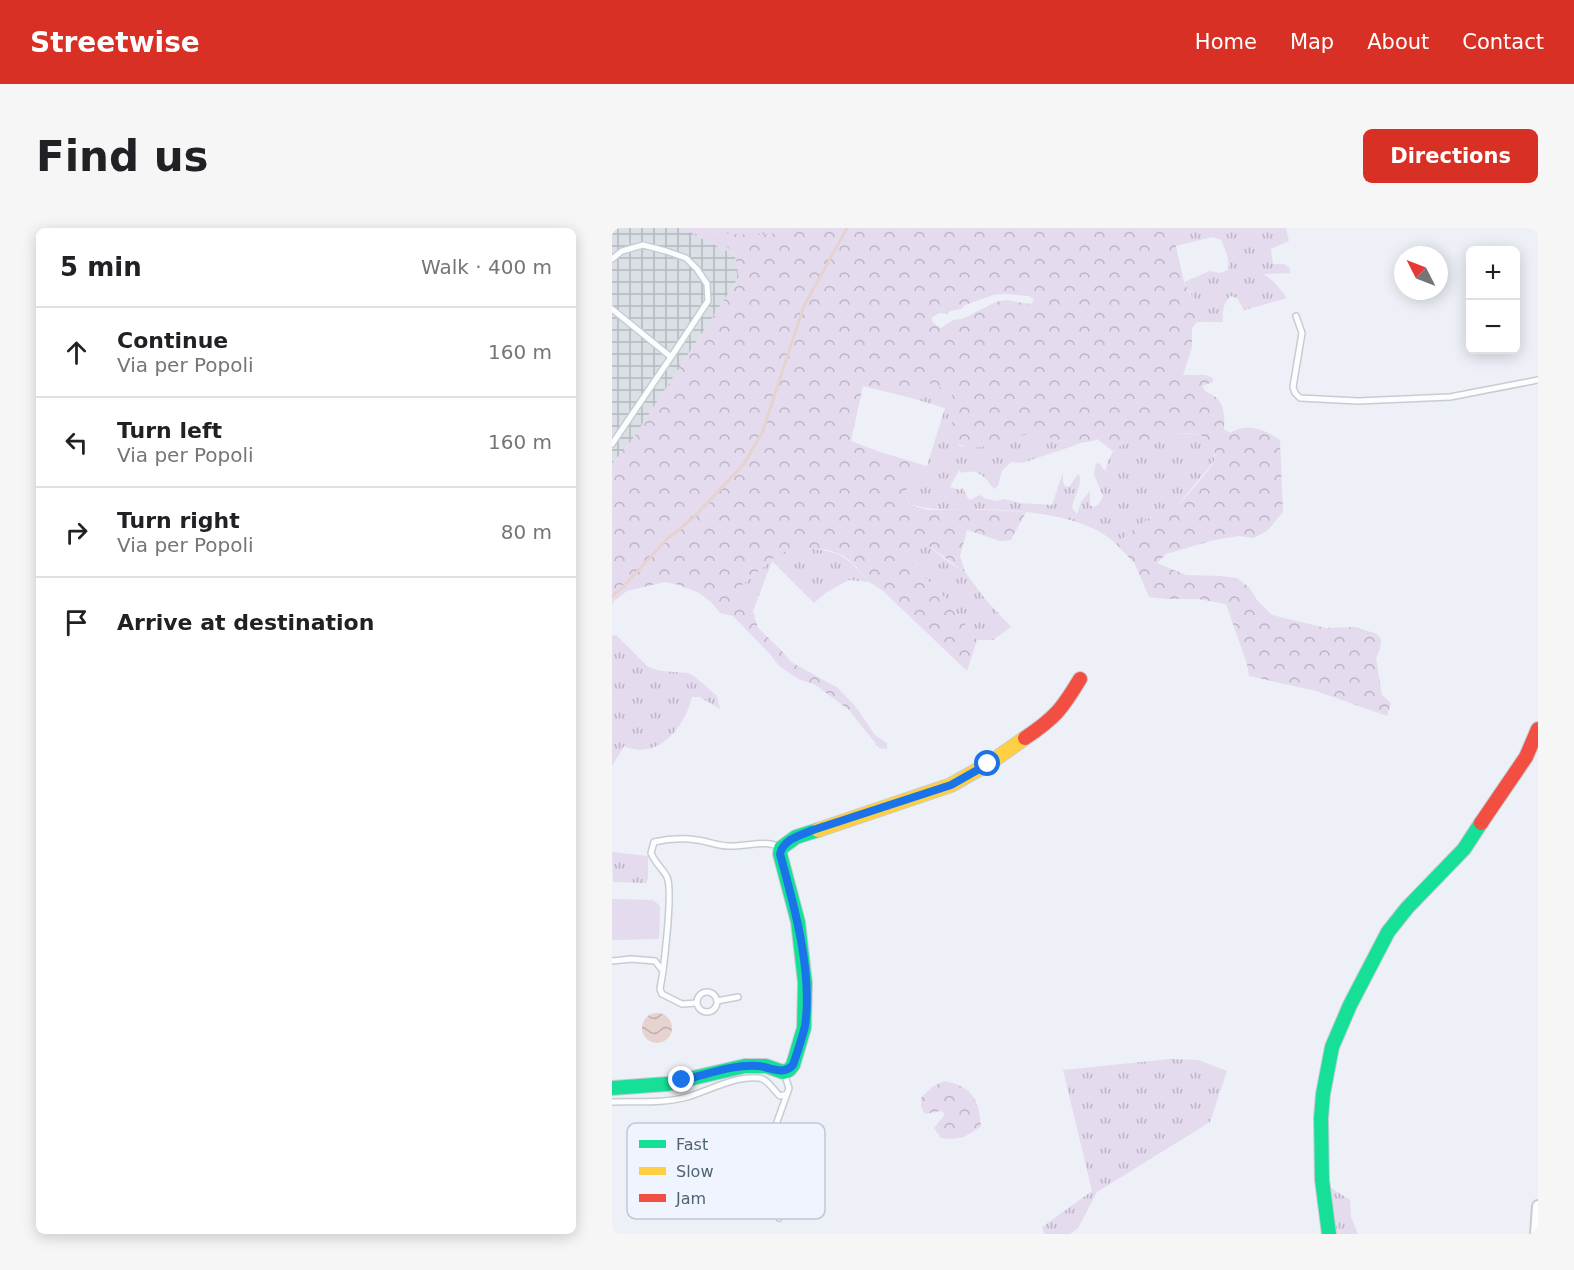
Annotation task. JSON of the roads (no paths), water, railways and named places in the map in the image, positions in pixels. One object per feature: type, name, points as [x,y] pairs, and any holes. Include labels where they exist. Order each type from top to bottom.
[{"type":"street","points":[[612,1088],[667,1084],[755,1065],[783,1072],[789,1070],[793,1065],[803,1034],[806,1011],[798,922],[780,854],[781,848],[796,837],[951,785],[966,777],[1049,722],[1062,708],[1080,679]]},
{"type":"street","points":[[1329,1234],[1323,1198],[1321,1136],[1323,1094],[1332,1047],[1350,1005],[1388,932],[1407,908],[1464,849],[1526,757],[1538,729]]},
{"type":"street","points":[[1536,1234],[1538,1206]]},
{"type":"lane","points":[[612,259],[622,251],[643,245],[687,258],[707,284],[708,301],[612,444]]},
{"type":"lane","points":[[612,309],[671,357]]},
{"type":"lane","points":[[1296,316],[1302,333],[1293,387],[1294,393],[1300,398],[1358,401],[1450,397],[1538,380]]},
{"type":"lane","points":[[697,1003],[682,1004],[662,994],[660,989],[669,906],[667,877],[651,854],[654,842],[695,839],[728,846],[751,846],[765,842],[773,843],[781,848]]},
{"type":"lane","points":[[612,961],[652,960],[663,971]]},
{"type":"lane","points":[[706,992],[715,995],[717,1001],[714,1009],[706,1012],[700,1009],[697,1003],[699,997],[706,992]]},
{"type":"lane","points":[[717,1001],[738,998]]},
{"type":"lane","points":[[777,1123],[789,1088],[783,1072]]},
{"type":"lane","points":[[612,1102],[664,1102],[758,1077],[767,1082],[780,1096],[787,1094]]},
{"type":"water","points":[[657,1013],[663,1014],[671,1022],[671,1034],[663,1042],[657,1043],[651,1042],[643,1034],[642,1028],[643,1022],[651,1014]]},
{"type":"waterway","points":[[612,596],[667,539],[693,518],[744,464],[762,433],[804,306],[847,228]]}]
